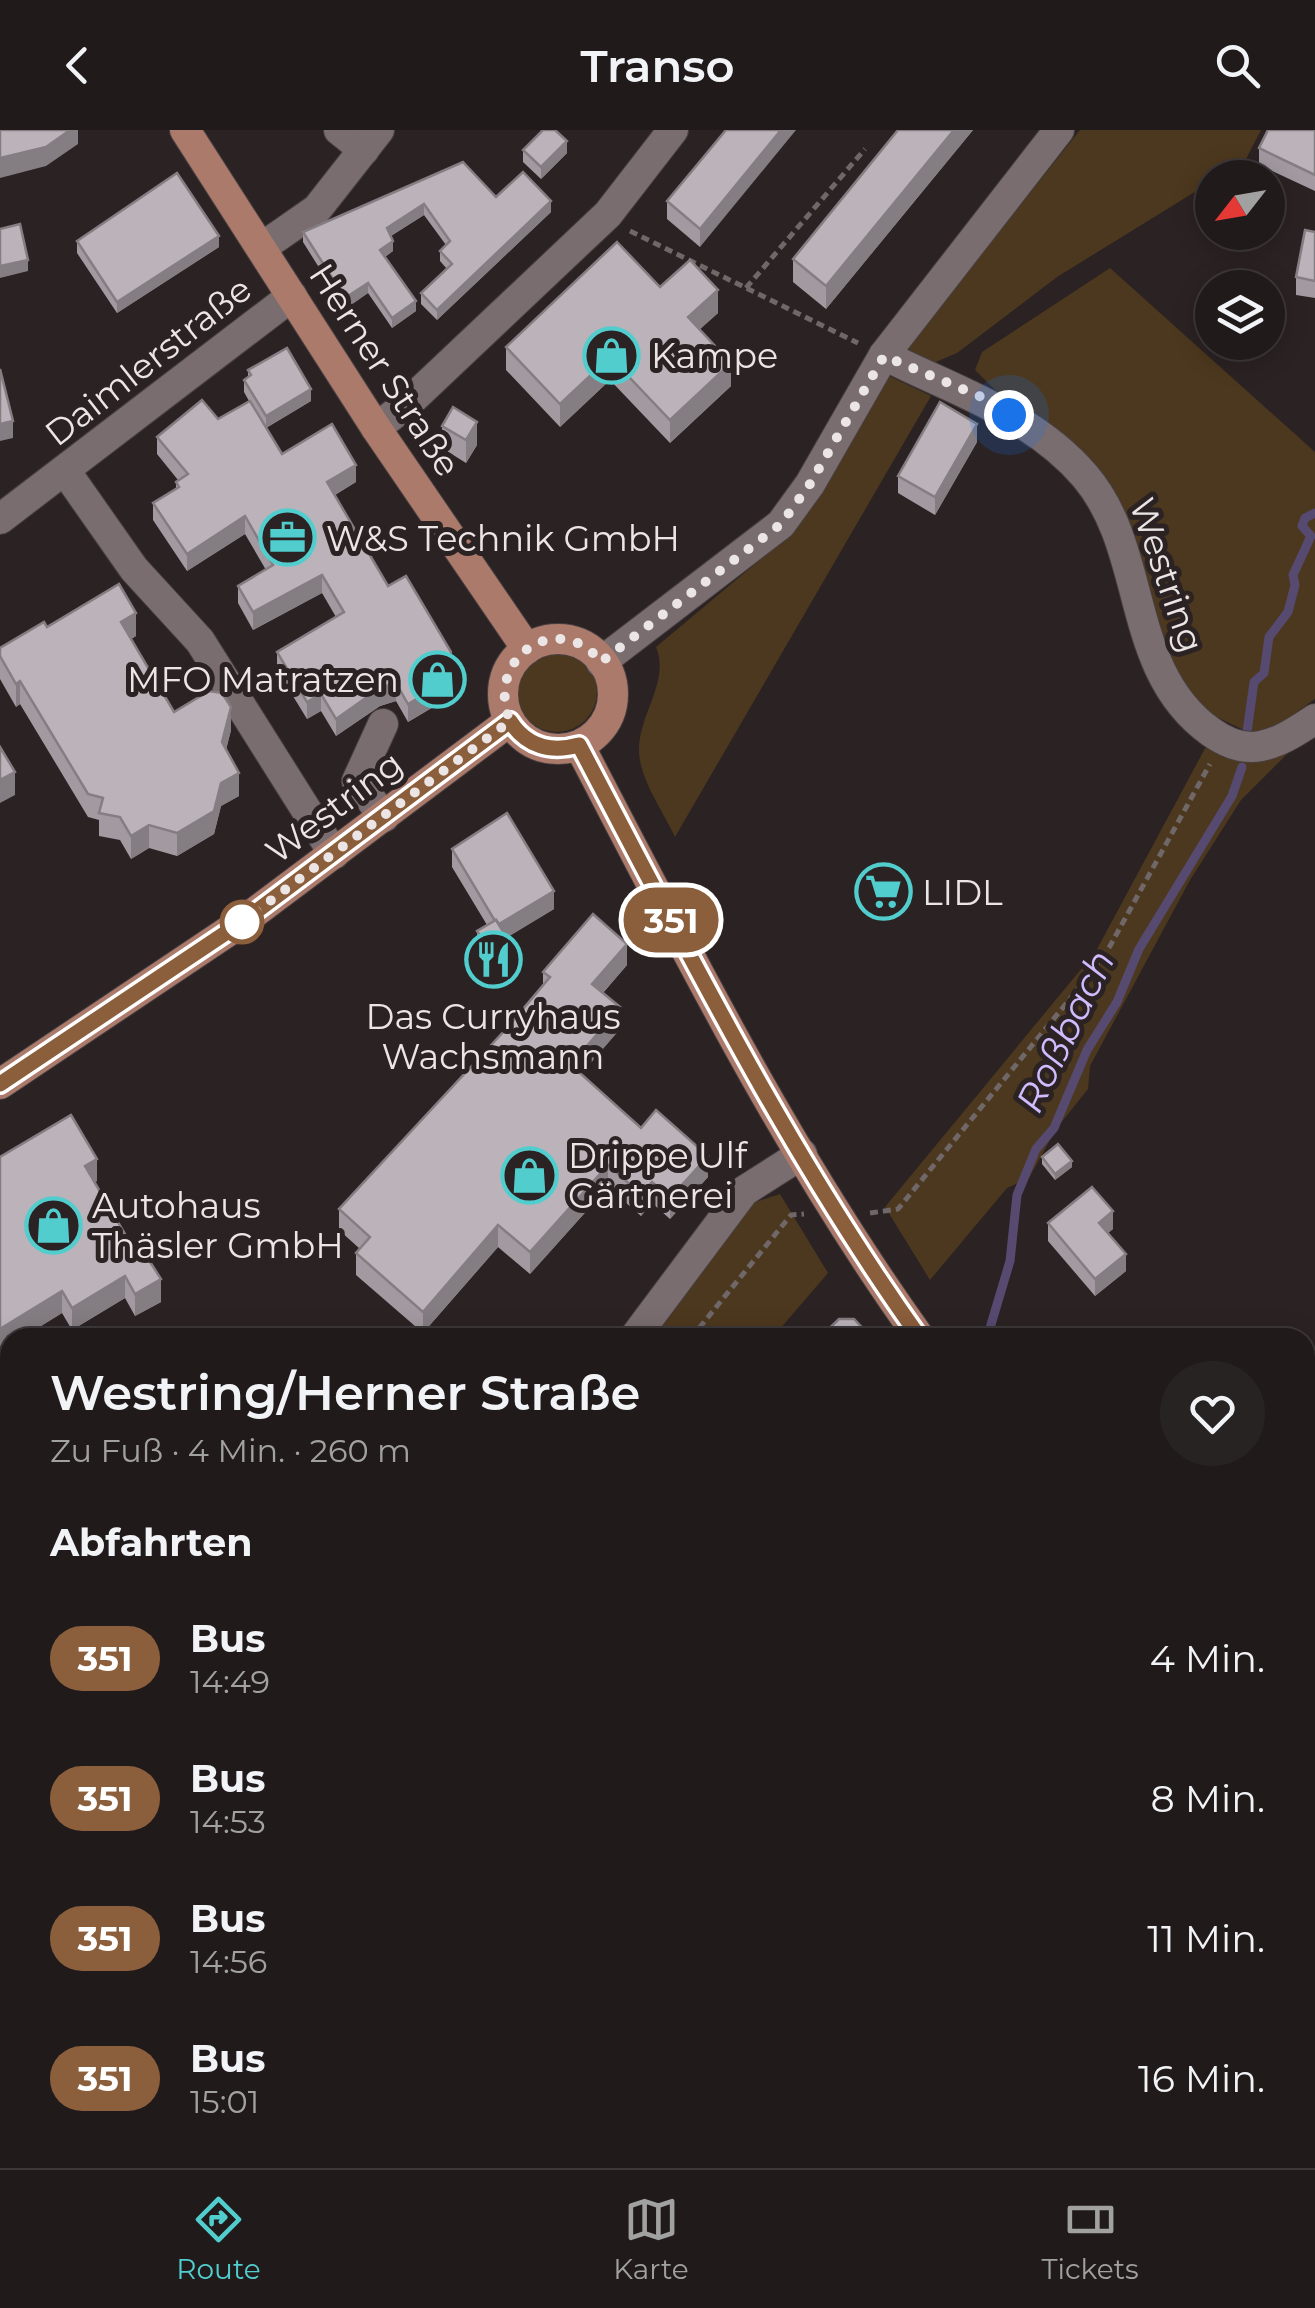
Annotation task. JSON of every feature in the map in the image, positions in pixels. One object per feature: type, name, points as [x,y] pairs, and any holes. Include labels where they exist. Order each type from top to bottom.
[{"type":"main road","name":"Herner Straße","points":[[185,130],[376,428],[527,649]]},
{"type":"main road","points":[[546,640],[563,640],[580,644],[601,662],[612,688],[610,711],[598,732],[579,745],[546,748],[530,742],[510,721],[504,704],[505,678],[527,649],[546,640]]},
{"type":"main road","name":"Westring","points":[[0,1084],[131,1000],[510,721]]},
{"type":"main road","points":[[579,745],[707,988],[802,1154],[914,1328]]},
{"type":"street","points":[[262,248],[317,209],[372,140],[339,130]]},
{"type":"street","points":[[376,428],[408,404],[608,214],[674,130]]},
{"type":"street","points":[[601,662],[781,524],[810,484],[884,356],[1060,130]]},
{"type":"street","name":"Daimlerstraße","points":[[0,519],[292,296]]},
{"type":"street","name":"Westring","points":[[884,356],[986,399],[1055,447],[1087,478],[1112,522],[1164,679],[1190,714],[1220,738]]},
{"type":"street","points":[[66,472],[134,569],[200,641],[334,854]]},
{"type":"street","points":[[1220,738],[1240,746],[1259,746],[1315,719]]},
{"type":"street","points":[[383,724],[358,782],[384,817]]},
{"type":"street","points":[[642,1328],[744,1192],[802,1154]]},
{"type":"path","points":[[746,288],[865,149]]},
{"type":"path","points":[[608,214],[626,228],[884,356]]},
{"type":"path","points":[[699,1328],[791,1214],[886,1214],[898,1209],[1110,946],[1220,738]]},
{"type":"shaded area","points":[[1080,130],[1261,130],[1246,160],[1195,160],[1195,192],[1057,277],[957,353],[926,366],[902,354]]},
{"type":"shaded area","points":[[1110,268],[1195,344],[1195,360],[1212,360],[1315,452],[1315,699],[1278,725],[1250,733],[1200,709],[1182,687],[1144,588],[1123,516],[975,370],[982,352]]},
{"type":"shaded area","points":[[889,376],[931,396],[675,837],[647,782],[640,759],[641,735],[659,672],[656,647],[785,539],[815,504]]},
{"type":"shaded area","points":[[557,652],[572,655],[585,664],[594,677],[594,707],[585,720],[572,729],[557,732],[542,729],[529,720],[520,707],[517,692],[520,677],[529,664],[542,655]]},
{"type":"shaded area","points":[[1209,741],[1291,750],[1241,800],[1190,880],[1090,1066],[1088,1089],[1056,1129],[1029,1178],[1007,1188],[930,1280],[885,1207],[1096,951]]},
{"type":"shaded area","points":[[780,1194],[828,1273],[781,1328],[658,1328],[752,1203]]},
{"type":"building","points":[[0,130],[70,130],[46,147],[0,158]]},
{"type":"building","points":[[543,130],[555,130],[567,141],[541,167],[523,150]]},
{"type":"building","points":[[726,130],[781,130],[700,229],[667,201]]},
{"type":"building","points":[[898,130],[954,130],[826,286],[793,259]]},
{"type":"building","points":[[1268,130],[1315,130],[1315,175],[1285,160],[1259,148]]},
{"type":"building","points":[[463,162],[496,197],[523,172],[551,201],[437,310],[421,293],[452,264],[440,251],[450,241],[424,204],[387,228],[393,241],[380,250],[416,301],[392,318],[368,283],[345,298],[303,232]]},
{"type":"building","points":[[177,173],[219,236],[117,302],[77,241]]},
{"type":"building","points":[[20,224],[28,260],[0,266],[0,229]]},
{"type":"building","points":[[1305,230],[1315,232],[1315,281],[1296,277]]},
{"type":"building","name":"Kampe","points":[[617,242],[660,287],[690,260],[718,290],[688,317],[731,363],[670,420],[610,357],[560,404],[506,347]]},
{"type":"building","points":[[287,348],[311,389],[266,416],[244,380],[251,375],[248,370]]},
{"type":"building","points":[[0,369],[13,421],[0,424]]},
{"type":"building","points":[[202,400],[218,419],[250,401],[282,454],[332,424],[356,465],[327,482],[388,586],[406,576],[451,652],[445,682],[408,704],[396,683],[380,688],[336,719],[321,694],[307,702],[277,652],[344,612],[322,575],[253,612],[238,586],[273,565],[245,516],[187,554],[153,503],[179,487],[176,482],[188,474],[157,437]]},
{"type":"building","points":[[940,402],[977,424],[935,497],[898,476]]},
{"type":"building","points":[[453,407],[477,422],[466,440],[442,426]]},
{"type":"building","points":[[119,584],[136,613],[121,622],[174,712],[209,691],[222,693],[231,707],[222,742],[239,773],[221,783],[214,811],[177,833],[149,825],[131,836],[120,817],[99,813],[103,798],[88,794],[20,681],[16,684],[0,656],[0,648],[44,622],[47,627]]},
{"type":"building","points":[[0,747],[15,772],[0,780]]},
{"type":"building","points":[[507,813],[554,891],[499,924],[452,849]]},
{"type":"building","name":"Drippe Ulf Gärtnerei","points":[[593,914],[627,944],[592,984],[620,1007],[571,1065],[641,1128],[656,1110],[708,1156],[670,1198],[652,1182],[641,1194],[608,1165],[530,1252],[498,1225],[423,1312],[356,1253],[370,1237],[339,1209],[506,1029],[550,977],[543,972]]},
{"type":"building","points":[[496,920],[510,943],[491,954],[477,931]]},
{"type":"building","name":"Autohaus Thäsler GmbH","points":[[71,1115],[97,1159],[85,1166],[139,1258],[145,1254],[161,1279],[135,1294],[125,1276],[72,1308],[62,1291],[0,1328],[0,1157]]},
{"type":"building","points":[[1058,1144],[1072,1161],[1055,1174],[1042,1157]]},
{"type":"building","points":[[1092,1187],[1113,1211],[1099,1223],[1126,1254],[1095,1279],[1048,1223]]},
{"type":"building","points":[[839,1319],[854,1319],[863,1328],[830,1328]]},
{"type":"waterway","name":"Roßbach","points":[[1247,732],[1254,682],[1264,673],[1269,637],[1288,612],[1295,585],[1293,575],[1311,536],[1302,526],[1305,518],[1315,513]]},
{"type":"waterway","name":"Roßbach","points":[[990,1328],[1010,1261],[1017,1195],[1036,1149],[1054,1128],[1087,1050],[1117,1002],[1139,949],[1232,796],[1242,767]]},
{"type":"bus line","name":"351","points":[[0,1084],[131,1000],[242,922],[510,721],[530,742],[546,748],[562,750],[579,745],[763,1087],[865,1259],[913,1328]]},
{"type":"place","name":"Kampe","points":[[612,355]]},
{"type":"place","name":"W&S Technik GmbH","points":[[287,538]]},
{"type":"place","name":"MFO Matratzen","points":[[438,679]]},
{"type":"place","name":"LIDL","points":[[883,892]]},
{"type":"place","name":"Das Curryhaus Wachsmann","points":[[493,960]]},
{"type":"place","name":"Drippe Ulf Gärtnerei","points":[[529,1175]]},
{"type":"place","name":"Autohaus Thäsler GmbH","points":[[53,1225]]},
{"type":"route","points":[[242,922],[510,721],[503,691],[505,678],[520,654],[546,640],[563,640],[580,644],[601,662],[781,524],[810,484],[884,356],[986,399],[1009,415]]}]
